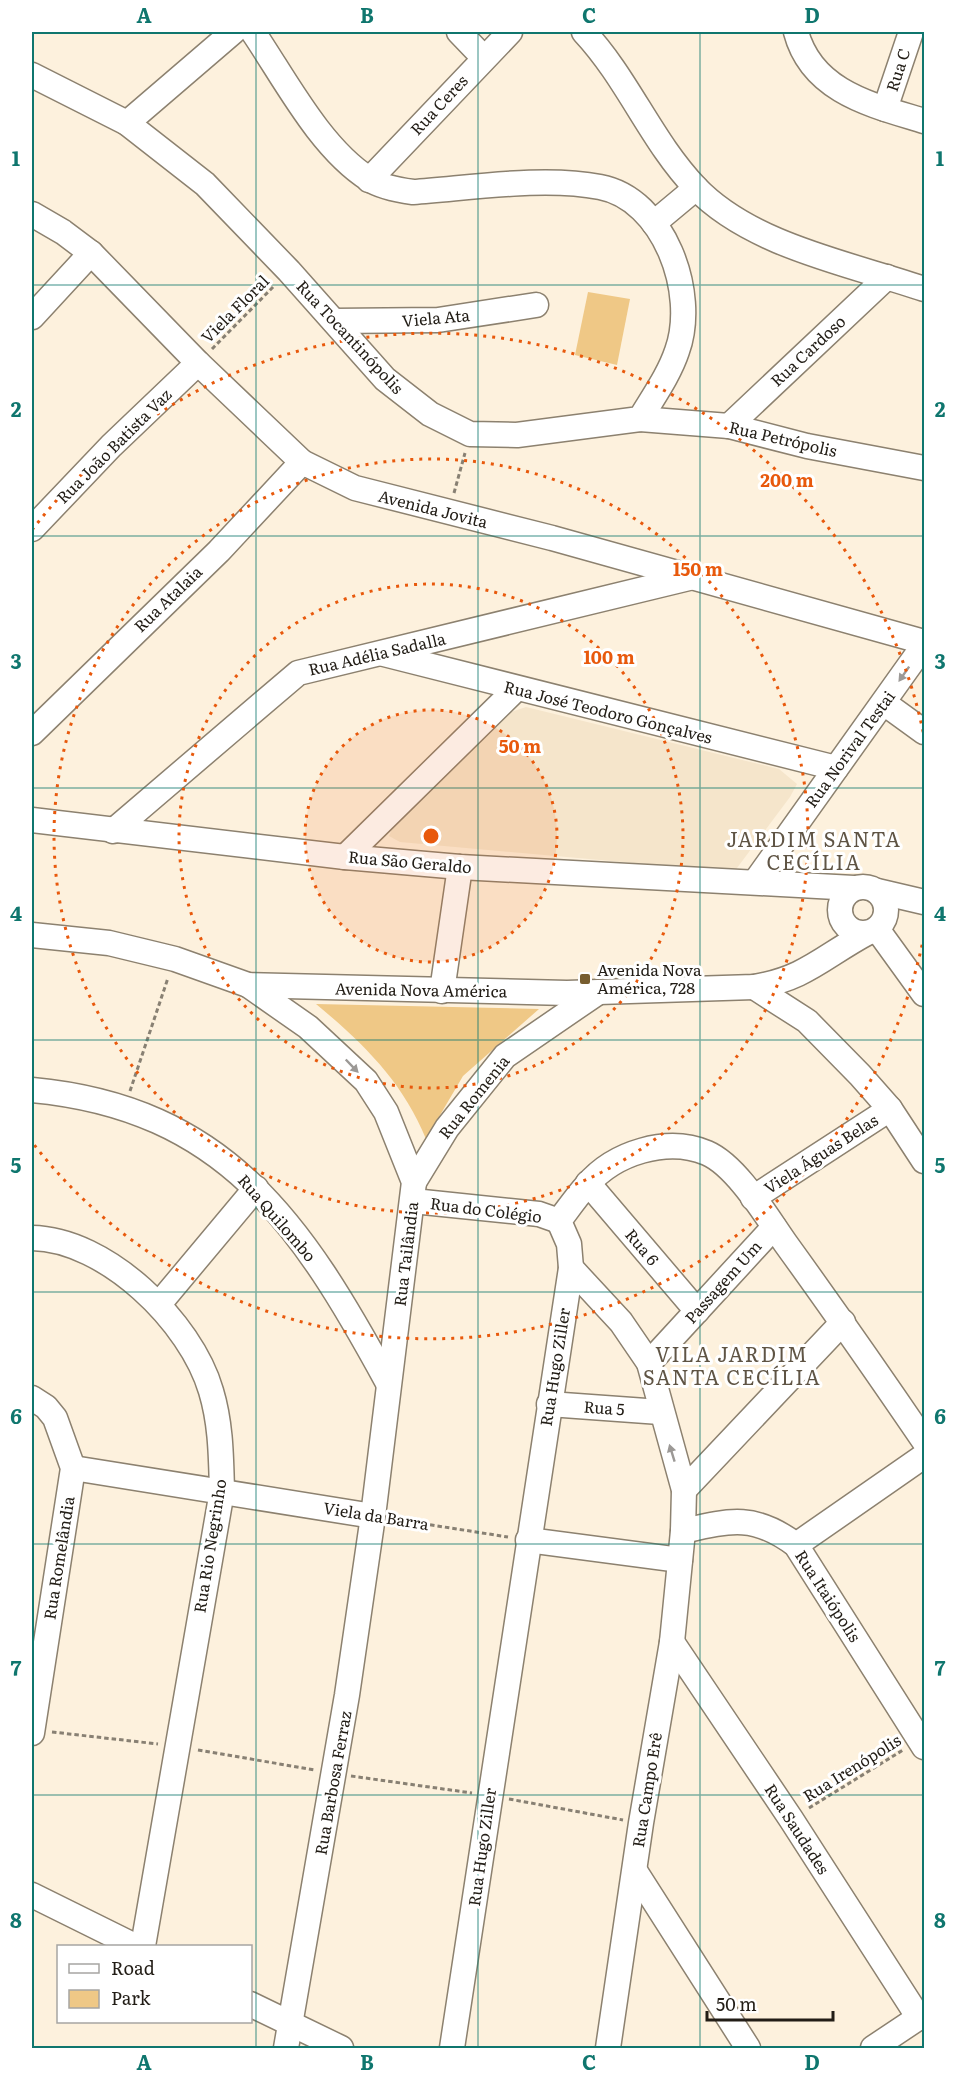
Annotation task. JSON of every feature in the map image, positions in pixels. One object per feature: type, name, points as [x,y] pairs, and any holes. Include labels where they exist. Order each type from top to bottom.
[{"type":"street","points":[[127,123],[233,32]]},
{"type":"street","points":[[253,32],[329,142],[369,180],[393,189],[413,192],[571,182],[619,192],[635,202],[654,223],[677,274],[683,322],[678,351],[640,419]]},
{"type":"street","points":[[459,32],[483,57]]},
{"type":"street","name":"Rua Ceres","points":[[369,180],[483,57],[510,32]]},
{"type":"street","points":[[584,32],[621,78],[665,147],[696,188],[754,229],[786,244],[924,289]]},
{"type":"street","points":[[796,32],[810,62],[825,81],[846,94],[924,121]]},
{"type":"street","name":"Rua C","points":[[885,109],[911,32]]},
{"type":"street","name":"Rua Tocantinópolis","points":[[32,75],[127,123],[205,184],[288,271],[385,379],[407,399],[430,414],[470,434],[517,435],[640,419]]},
{"type":"street","points":[[654,223],[696,188]]},
{"type":"street","name":"Avenida Jovita","points":[[32,214],[63,232],[91,253],[198,363],[302,462],[355,488],[693,577],[924,643]]},
{"type":"street","points":[[32,316],[91,253]]},
{"type":"street","name":"Rua Cardoso","points":[[729,426],[887,277]]},
{"type":"street","name":"Viela Ata","points":[[334,321],[438,320],[536,305]]},
{"type":"street","name":"Rua João Batista Vaz","points":[[32,529],[111,446],[198,363]]},
{"type":"street","name":"Rua Petrópolis","points":[[640,419],[729,426],[807,446],[924,468]]},
{"type":"street","name":"Rua Atalaia","points":[[32,733],[219,550],[302,462]]},
{"type":"street","name":"Rua Adélia Sadalla","points":[[113,831],[298,673],[693,577]]},
{"type":"street","name":"Rua Norival Testai","points":[[755,882],[884,703],[924,643]]},
{"type":"street","name":"Rua José Teodoro Gonçalves","points":[[381,653],[516,689],[836,768]]},
{"type":"street","points":[[345,857],[516,689]]},
{"type":"street","points":[[884,703],[924,732]]},
{"type":"street","name":"Rua São Geraldo","points":[[32,820],[345,857],[460,867],[790,884],[865,890],[924,902]]},
{"type":"street","points":[[442,991],[460,867]]},
{"type":"street","name":"Rua São Geraldo","points":[[790,884],[819,896],[841,915]]},
{"type":"street","points":[[807,1021],[799,996],[812,967],[841,915],[844,896],[865,890],[885,902],[876,928]]},
{"type":"street","name":"Avenida Nova América","points":[[32,935],[109,943],[175,959],[248,985],[597,993],[754,987],[789,980],[876,928],[924,908]]},
{"type":"street","points":[[841,915],[852,931],[876,928]]},
{"type":"street","points":[[876,928],[924,994]]},
{"type":"street","name":"Rua Tailândia","points":[[248,985],[309,1027],[366,1080],[386,1112],[413,1191],[388,1383],[374,1516]]},
{"type":"street","points":[[309,987],[302,1005],[309,1027]]},
{"type":"street","points":[[754,987],[807,1021],[890,1109],[924,1161]]},
{"type":"street","name":"Rua Romenia","points":[[549,1026],[562,1007],[567,993]]},
{"type":"street","name":"Rua Romenia","points":[[413,1191],[447,1128],[505,1056],[597,993]]},
{"type":"street","name":"Rua Quilombo","points":[[32,1090],[61,1093],[125,1107],[191,1137],[256,1188],[300,1240],[341,1298],[388,1383]]},
{"type":"street","name":"Viela Águas Belas","points":[[753,1198],[890,1109]]},
{"type":"street","points":[[559,1221],[588,1184],[612,1164],[635,1152],[661,1146],[684,1148],[705,1152],[722,1161],[753,1198],[843,1322],[924,1441]]},
{"type":"street","name":"Rua 6","points":[[588,1184],[697,1311]]},
{"type":"street","points":[[159,1304],[256,1188]]},
{"type":"street","name":"Rua do Colégio","points":[[413,1191],[539,1214],[559,1221]]},
{"type":"street","name":"Rua Hugo Ziller","points":[[452,2049],[571,1268],[569,1244],[559,1221]]},
{"type":"street","name":"Passagem Um","points":[[649,1363],[774,1227]]},
{"type":"street","name":"Rua Rio Negrinho","points":[[32,1238],[74,1247],[112,1266],[159,1304],[195,1355],[210,1389],[220,1431],[222,1491],[143,1945]]},
{"type":"street","points":[[571,1268],[609,1307],[649,1363]]},
{"type":"street","points":[[684,1490],[843,1322]]},
{"type":"street","points":[[360,1332],[377,1336],[394,1336]]},
{"type":"street","name":"Rua Campo Erê","points":[[608,2049],[634,1871],[672,1642],[683,1531],[684,1490],[660,1412],[649,1363]]},
{"type":"street","name":"Rua Romelândia","points":[[32,1398],[46,1407],[55,1418],[73,1468],[39,1638],[32,1733]]},
{"type":"street","name":"Rua 5","points":[[549,1404],[660,1412]]},
{"type":"street","points":[[796,1545],[924,1456]]},
{"type":"street","name":"Viela da Barra","points":[[73,1468],[374,1516]]},
{"type":"street","name":"Rua Barbosa Ferraz","points":[[286,2049],[335,1773],[374,1516]]},
{"type":"street","name":"Rua Itaiópolis","points":[[683,1531],[741,1521],[775,1529],[796,1545],[922,1744]]},
{"type":"street","points":[[528,1540],[680,1560]]},
{"type":"street","name":"Rua Saudades","points":[[672,1642],[922,2016]]},
{"type":"street","points":[[634,1871],[748,2049]]},
{"type":"street","points":[[32,1895],[131,1945]]},
{"type":"street","points":[[252,2005],[341,2049]]},
{"type":"street","points":[[873,2049],[922,2016]]},
{"type":"path","name":"Viela Floral","points":[[198,363],[288,271]]},
{"type":"path","points":[[448,512],[470,434]]},
{"type":"path","points":[[125,1107],[175,959]]},
{"type":"path","name":"Viela da Barra","points":[[374,1516],[528,1540]]},
{"type":"path","name":"Rua Irenópolis","points":[[791,1819],[922,1744]]},
{"type":"shaded area","points":[[526,707],[779,769],[797,784],[790,797],[734,872],[400,842],[389,836],[395,822],[502,715]]},
{"type":"green space","points":[[588,292],[630,299],[617,365],[575,355]]},
{"type":"green space","points":[[316,1004],[539,1009],[463,1076],[426,1139],[406,1099],[380,1065]]},
{"type":"place","name":"Avenida Nova América, 728","points":[[585,979]]},
{"type":"district","name":"JARDIM SANTA CECÍLIA","points":[[814,852]]},
{"type":"district","name":"VILA JARDIM SANTA CECÍLIA","points":[[732,1366]]}]
